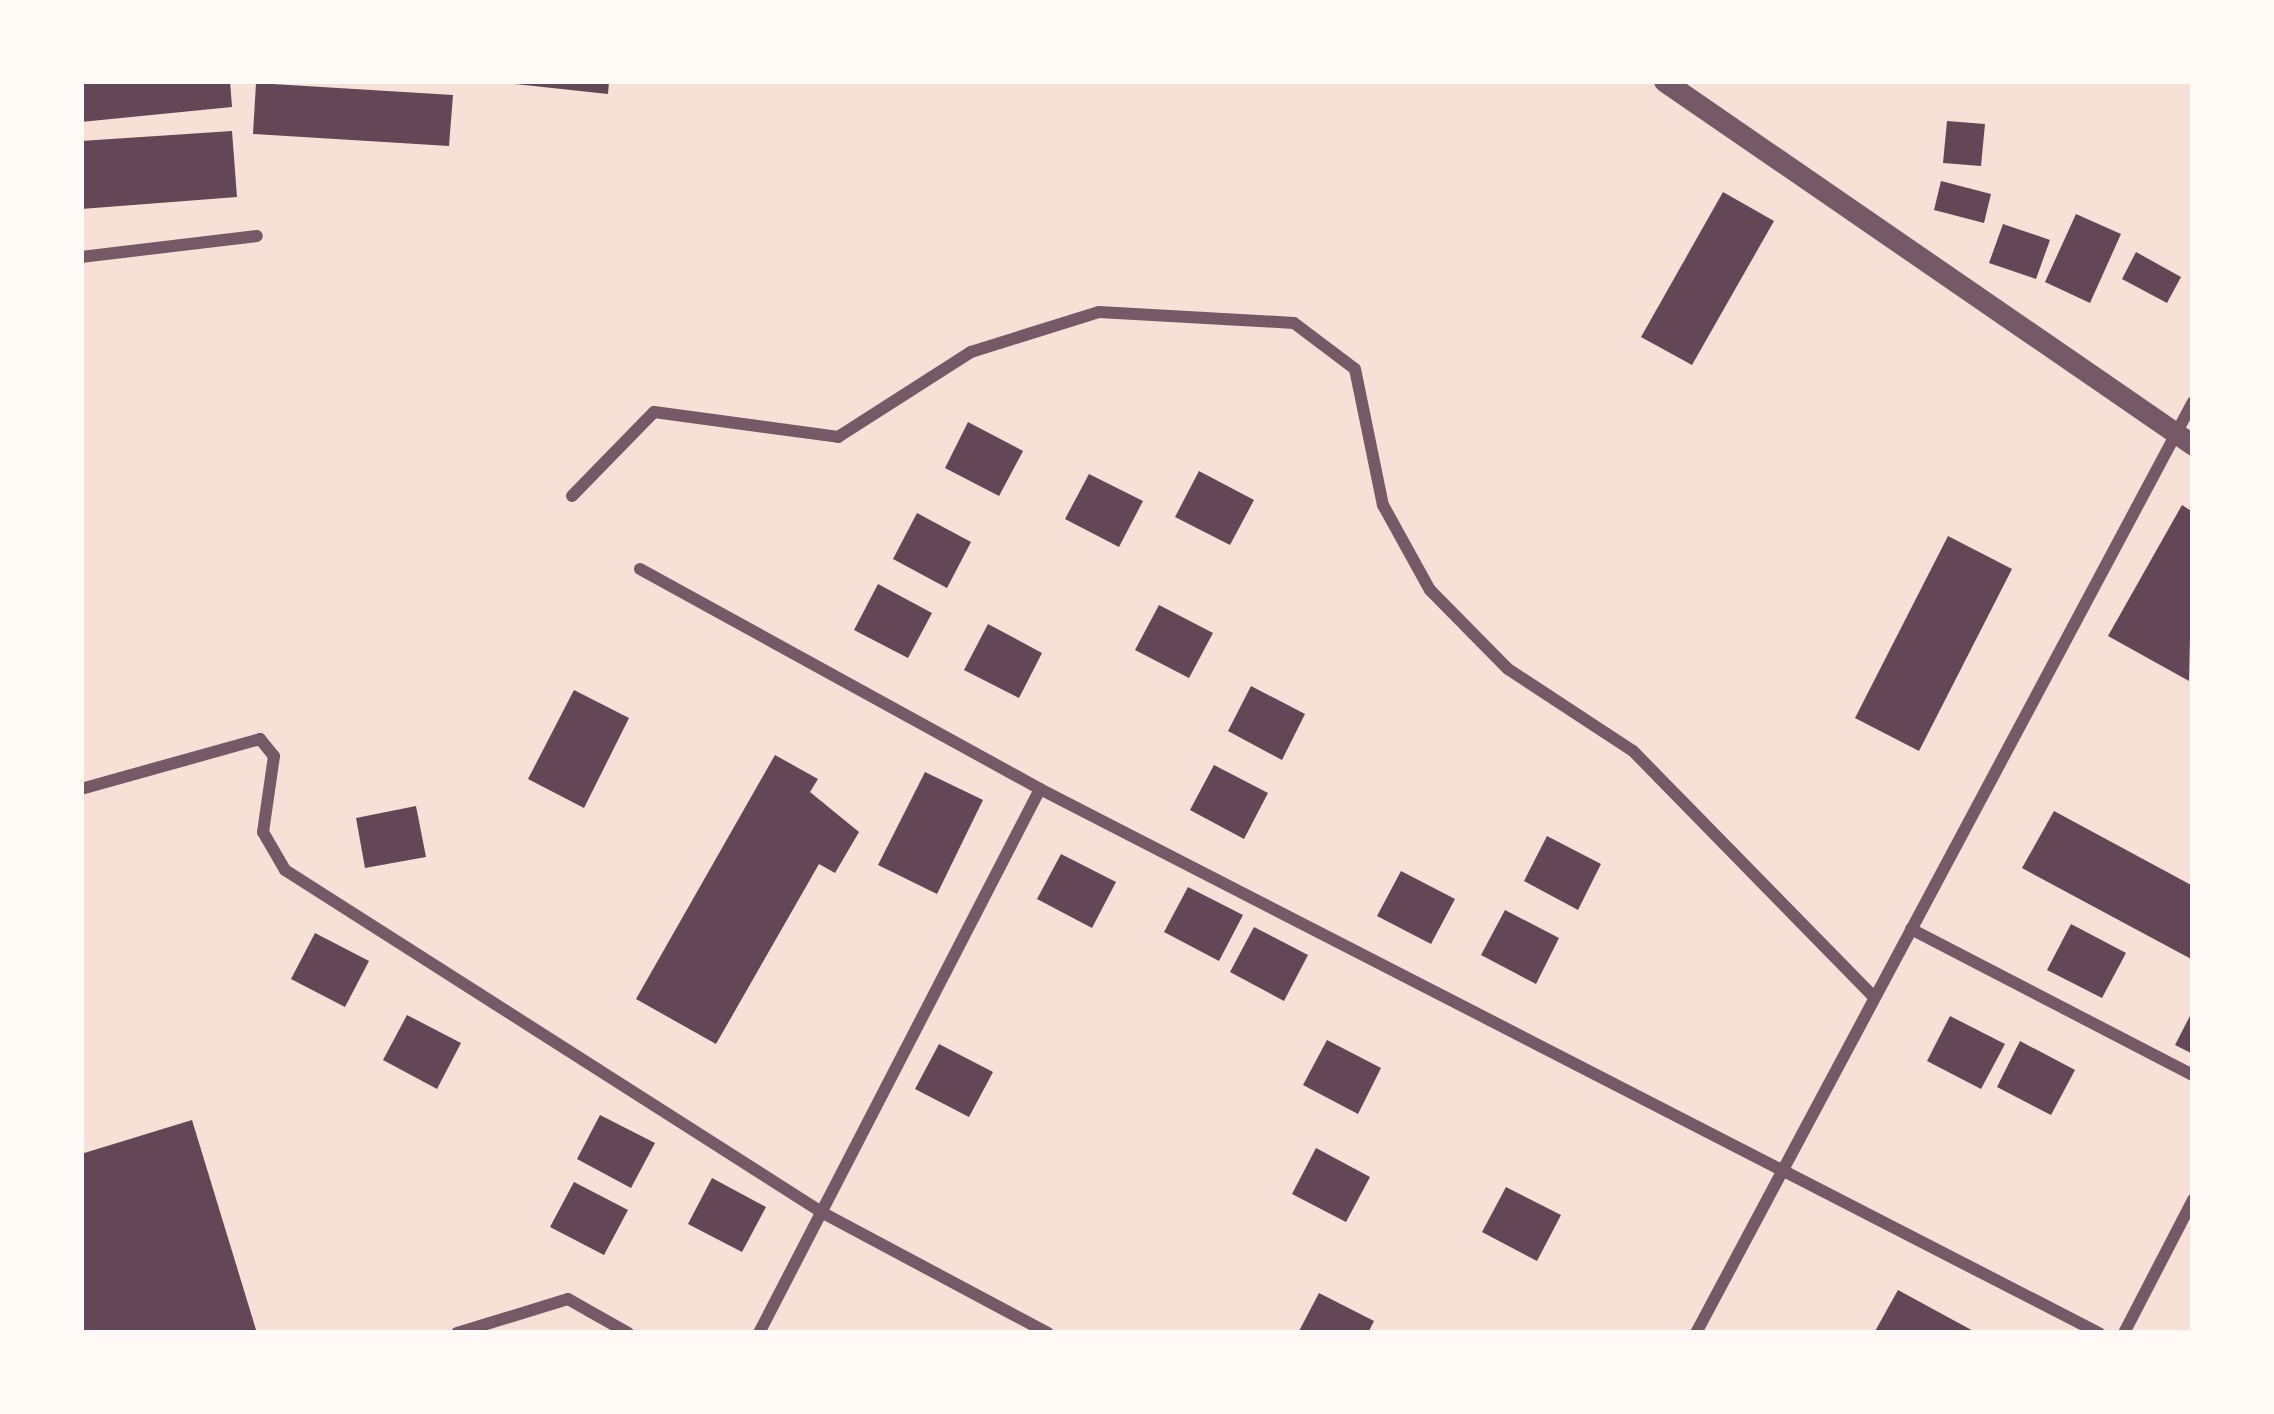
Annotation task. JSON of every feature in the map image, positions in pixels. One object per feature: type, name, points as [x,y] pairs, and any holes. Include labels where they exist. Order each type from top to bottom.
[{"type":"street","points":[[1664,81],[2185,440]]},
{"type":"street","points":[[81,257],[257,236]]},
{"type":"street","points":[[572,496],[654,412],[838,437],[970,352],[1099,312],[1294,323],[1355,369],[1383,505],[1430,590],[1508,668],[1633,751],[1874,997]]},
{"type":"street","points":[[1696,1333],[1911,928],[2185,440],[2193,402]]},
{"type":"street","points":[[640,569],[1040,789],[2099,1333]]},
{"type":"street","points":[[81,789],[260,739],[274,757],[263,832],[285,870],[823,1213],[1048,1333]]},
{"type":"street","points":[[759,1333],[1040,789]]},
{"type":"street","points":[[1911,928],[2193,1075]]},
{"type":"street","points":[[2124,1333],[2193,1200]]},
{"type":"street","points":[[457,1333],[568,1299],[628,1333]]},
{"type":"building","points":[[81,81],[230,81],[232,107],[81,122]]},
{"type":"building","points":[[488,81],[609,81],[608,94]]},
{"type":"building","points":[[256,83],[453,95],[449,146],[253,134]]},
{"type":"building","points":[[1947,121],[1985,124],[1981,166],[1943,163]]},
{"type":"building","points":[[232,131],[237,197],[81,209],[81,141]]},
{"type":"building","points":[[1941,181],[1991,194],[1984,223],[1934,210]]},
{"type":"building","points":[[1723,192],[1774,221],[1692,365],[1641,337]]},
{"type":"building","points":[[2076,214],[2121,234],[2090,303],[2045,282]]},
{"type":"building","points":[[2003,224],[2050,240],[2036,279],[1989,263]]},
{"type":"building","points":[[2136,252],[2181,277],[2167,303],[2122,279]]},
{"type":"building","points":[[968,422],[1023,451],[999,496],[945,468]]},
{"type":"building","points":[[1199,471],[1254,500],[1230,545],[1175,517]]},
{"type":"building","points":[[1089,474],[1143,501],[1119,547],[1065,519]]},
{"type":"building","points":[[2182,505],[2193,512],[2189,681],[2108,636]]},
{"type":"building","points":[[917,513],[971,542],[947,588],[893,559]]},
{"type":"building","points":[[1948,536],[2012,569],[1919,751],[1855,718]]},
{"type":"building","points":[[878,584],[932,613],[908,658],[854,630]]},
{"type":"building","points":[[1159,605],[1213,633],[1189,678],[1135,650]]},
{"type":"building","points":[[988,624],[1042,653],[1019,698],[964,670]]},
{"type":"building","points":[[1251,686],[1305,714],[1282,760],[1228,731]]},
{"type":"building","points":[[574,690],[629,718],[584,808],[528,779]]},
{"type":"building","points":[[775,755],[818,779],[810,792],[859,832],[835,873],[819,864],[716,1044],[636,999]]},
{"type":"building","points":[[1214,765],[1268,793],[1244,839],[1190,810]]},
{"type":"building","points":[[925,772],[983,800],[937,894],[878,865]]},
{"type":"building","points":[[416,806],[426,857],[365,868],[356,818]]},
{"type":"building","points":[[2054,811],[2193,886],[2193,960],[2022,868]]},
{"type":"building","points":[[1547,836],[1601,864],[1578,910],[1524,881]]},
{"type":"building","points":[[1061,854],[1116,882],[1092,928],[1037,899]]},
{"type":"building","points":[[1401,871],[1455,899],[1431,944],[1377,916]]},
{"type":"building","points":[[1188,887],[1243,915],[1219,961],[1164,932]]},
{"type":"building","points":[[1505,910],[1559,938],[1536,984],[1481,955]]},
{"type":"building","points":[[2071,924],[2126,953],[2102,998],[2047,970]]},
{"type":"building","points":[[1254,927],[1308,955],[1284,1001],[1230,972]]},
{"type":"building","points":[[315,933],[369,961],[345,1007],[291,979]]},
{"type":"building","points":[[2193,1010],[2193,1054],[2175,1045]]},
{"type":"building","points":[[407,1015],[461,1043],[437,1089],[383,1060]]},
{"type":"building","points":[[1950,1016],[2005,1044],[1981,1089],[1927,1061]]},
{"type":"building","points":[[1327,1040],[1381,1068],[1358,1114],[1303,1085]]},
{"type":"building","points":[[2020,1041],[2075,1070],[2051,1115],[1997,1087]]},
{"type":"building","points":[[939,1044],[993,1072],[969,1117],[915,1089]]},
{"type":"building","points":[[600,1115],[655,1143],[631,1188],[577,1159]]},
{"type":"building","points":[[192,1120],[257,1333],[81,1333],[81,1154]]},
{"type":"building","points":[[1316,1148],[1370,1177],[1346,1222],[1292,1194]]},
{"type":"building","points":[[712,1178],[766,1207],[742,1252],[688,1224]]},
{"type":"building","points":[[574,1182],[628,1210],[604,1255],[550,1227]]},
{"type":"building","points":[[1506,1187],[1561,1215],[1537,1261],[1482,1232]]},
{"type":"building","points":[[1898,1290],[1977,1333],[1874,1333]]},
{"type":"building","points":[[1319,1293],[1374,1321],[1368,1333],[1298,1333]]}]
